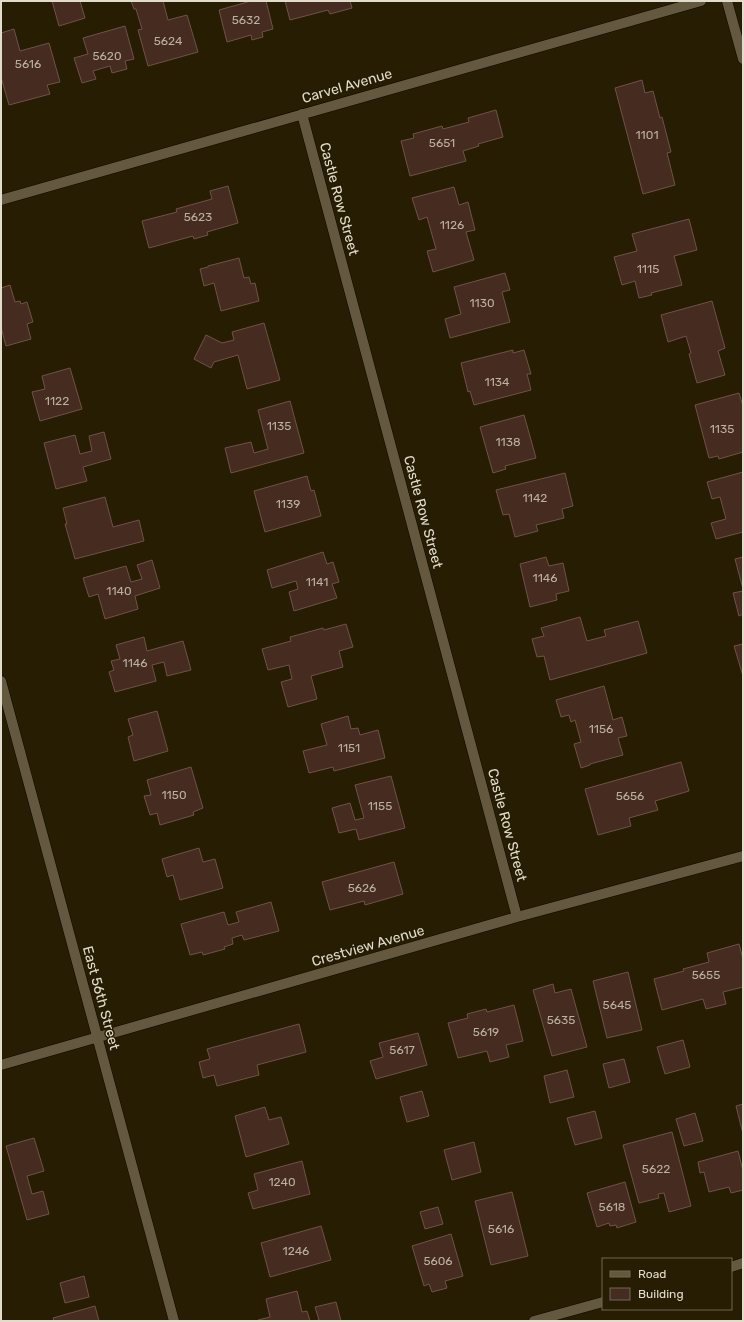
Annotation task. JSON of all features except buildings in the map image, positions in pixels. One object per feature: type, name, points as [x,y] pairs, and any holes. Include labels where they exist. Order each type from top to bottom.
[{"type":"street","name":"Carvel Avenue","points":[[1,200],[701,1]]},
{"type":"street","points":[[727,1],[743,59]]},
{"type":"street","name":"Castle Row Street","points":[[302,114],[517,917]]},
{"type":"street","name":"East 56th Street","points":[[1,681],[174,1321]]},
{"type":"street","name":"Crestview Avenue","points":[[1,1065],[517,917],[743,856]]},
{"type":"street","points":[[732,1267],[743,1263]]},
{"type":"street","points":[[534,1321],[602,1302]]}]
